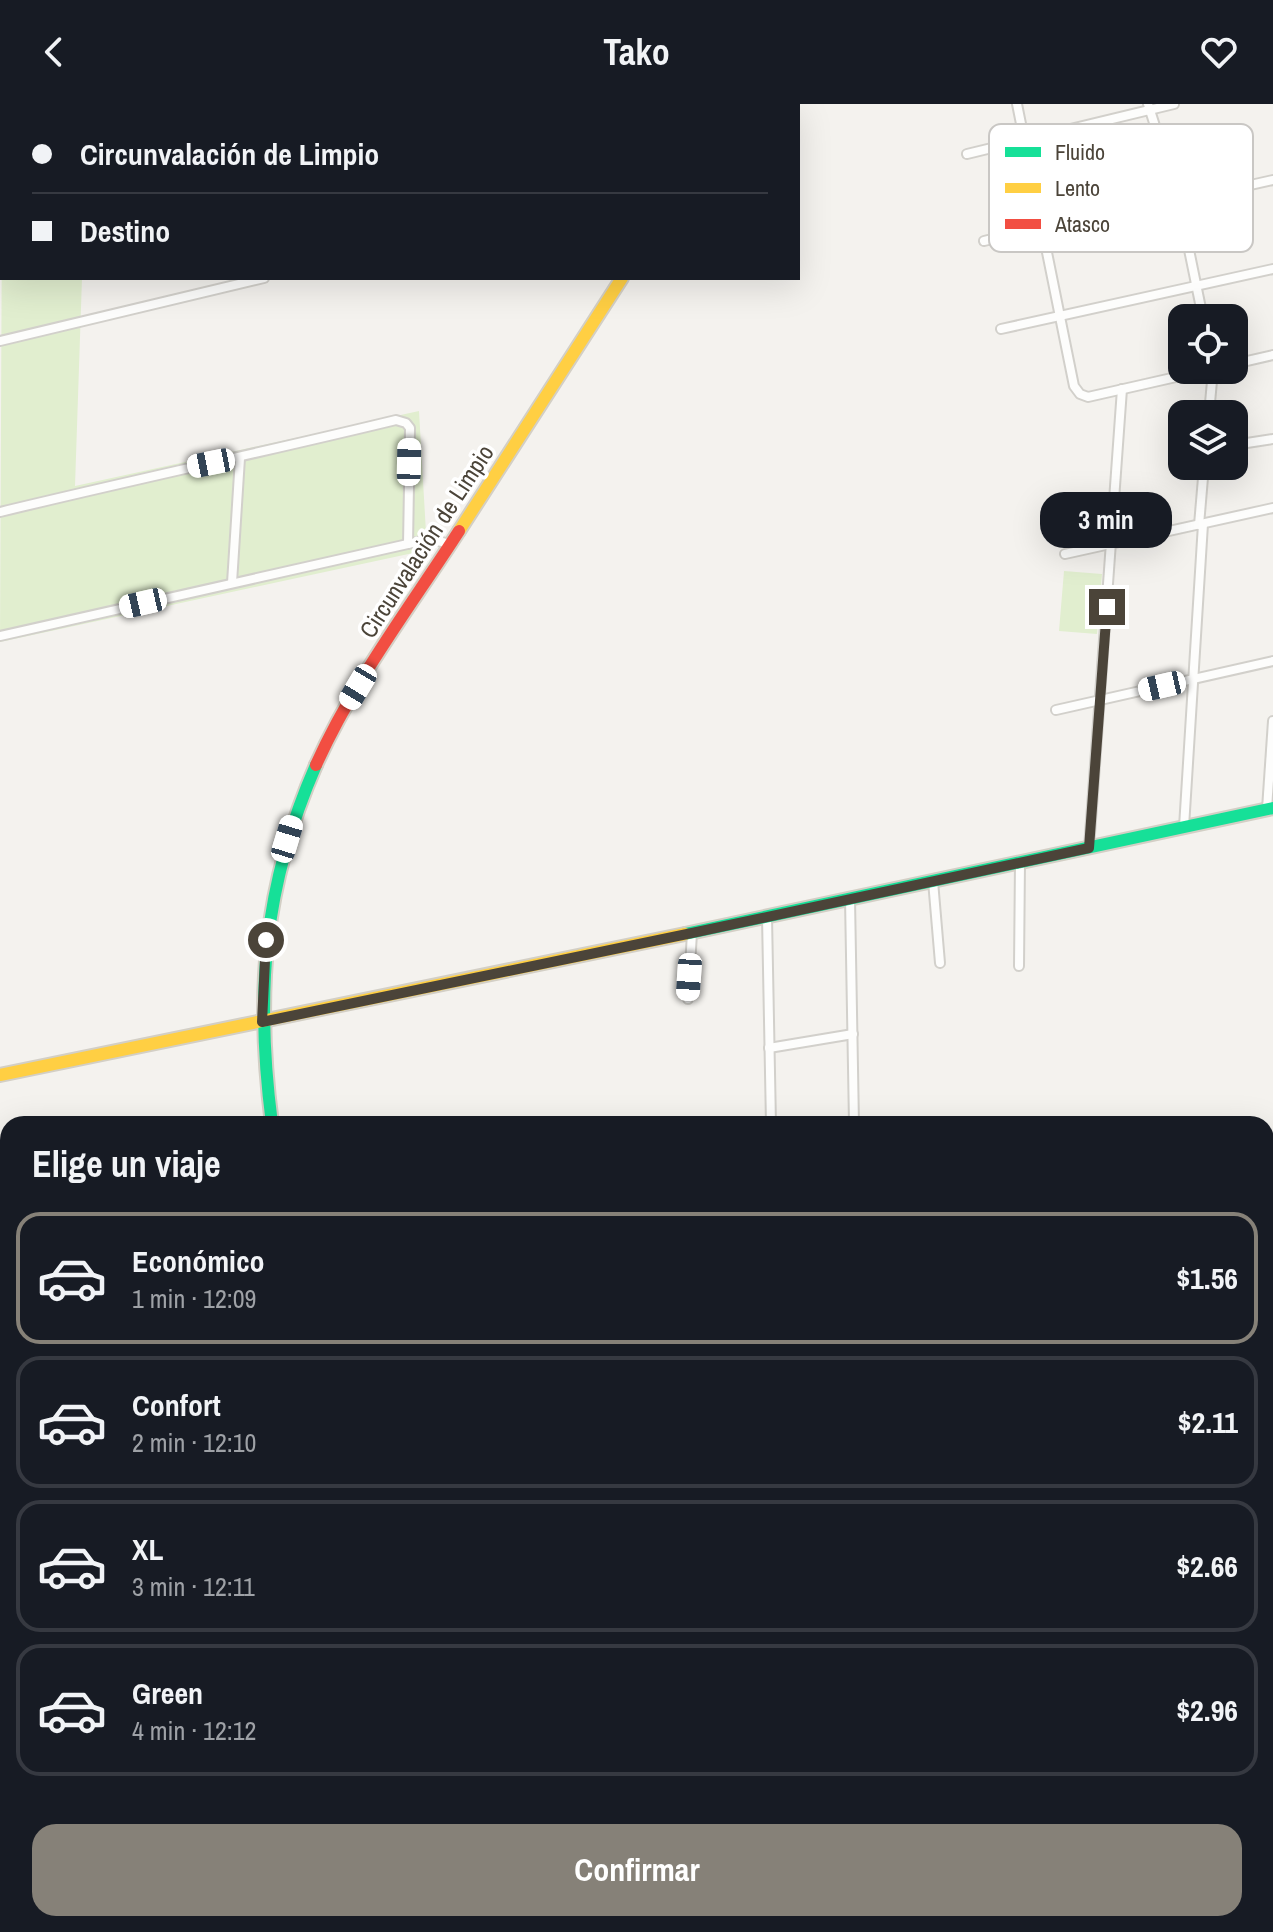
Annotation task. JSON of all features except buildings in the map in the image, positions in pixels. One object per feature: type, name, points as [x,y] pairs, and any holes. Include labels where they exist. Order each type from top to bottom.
[{"type":"main road","name":"Circunvalación de Limpio","points":[[271,1116],[262,1022],[263,963],[275,881],[294,818],[325,743],[621,280]]},
{"type":"main road","points":[[0,1075],[692,933],[1270,808]]},
{"type":"street","points":[[1017,104],[1021,124]]},
{"type":"street","points":[[1089,124],[1149,107],[1174,104]]},
{"type":"street","points":[[967,154],[989,149]]},
{"type":"street","points":[[1253,184],[1273,180]]},
{"type":"street","points":[[984,241],[989,240]]},
{"type":"street","points":[[1047,252],[1074,386],[1080,394],[1088,397],[1168,379]]},
{"type":"street","points":[[1190,252],[1200,304]]},
{"type":"street","points":[[1001,329],[1273,269]]},
{"type":"street","points":[[0,341],[256,280]]},
{"type":"street","points":[[1248,361],[1273,355]]},
{"type":"street","points":[[1089,848],[1122,389]]},
{"type":"street","points":[[0,512],[396,420],[410,428],[408,544]]},
{"type":"street","points":[[1248,443],[1273,439]]},
{"type":"street","points":[[232,583],[240,458]]},
{"type":"street","points":[[1184,827],[1203,480]]},
{"type":"street","points":[[1065,554],[1273,508]]},
{"type":"street","points":[[0,636],[408,544],[434,539],[450,544]]},
{"type":"street","points":[[1056,710],[1273,661]]},
{"type":"street","points":[[1270,808],[1273,721]]},
{"type":"street","points":[[1019,966],[1020,862]]},
{"type":"street","points":[[933,881],[940,963]]},
{"type":"street","points":[[850,899],[854,1116]]},
{"type":"street","points":[[767,917],[771,1116]]},
{"type":"street","points":[[688,999],[692,933]]},
{"type":"street","points":[[769,1048],[853,1034]]},
{"type":"green space","points":[[2,280],[82,280],[75,486],[419,411],[427,550],[0,642]]},
{"type":"green space","points":[[1064,571],[1102,574],[1097,634],[1059,631]]},
{"type":"traffic: fast","points":[[271,1116],[264,1030],[268,941],[284,854],[316,765]]},
{"type":"traffic: fast","points":[[685,934],[1273,808]]},
{"type":"traffic: slow","points":[[459,531],[621,280]]},
{"type":"traffic: slow","points":[[0,1075],[685,934]]},
{"type":"traffic: jam","points":[[316,765],[347,704],[383,645],[459,531]]},
{"type":"route","points":[[266,940],[262,1022],[1089,848],[1107,607]]}]
